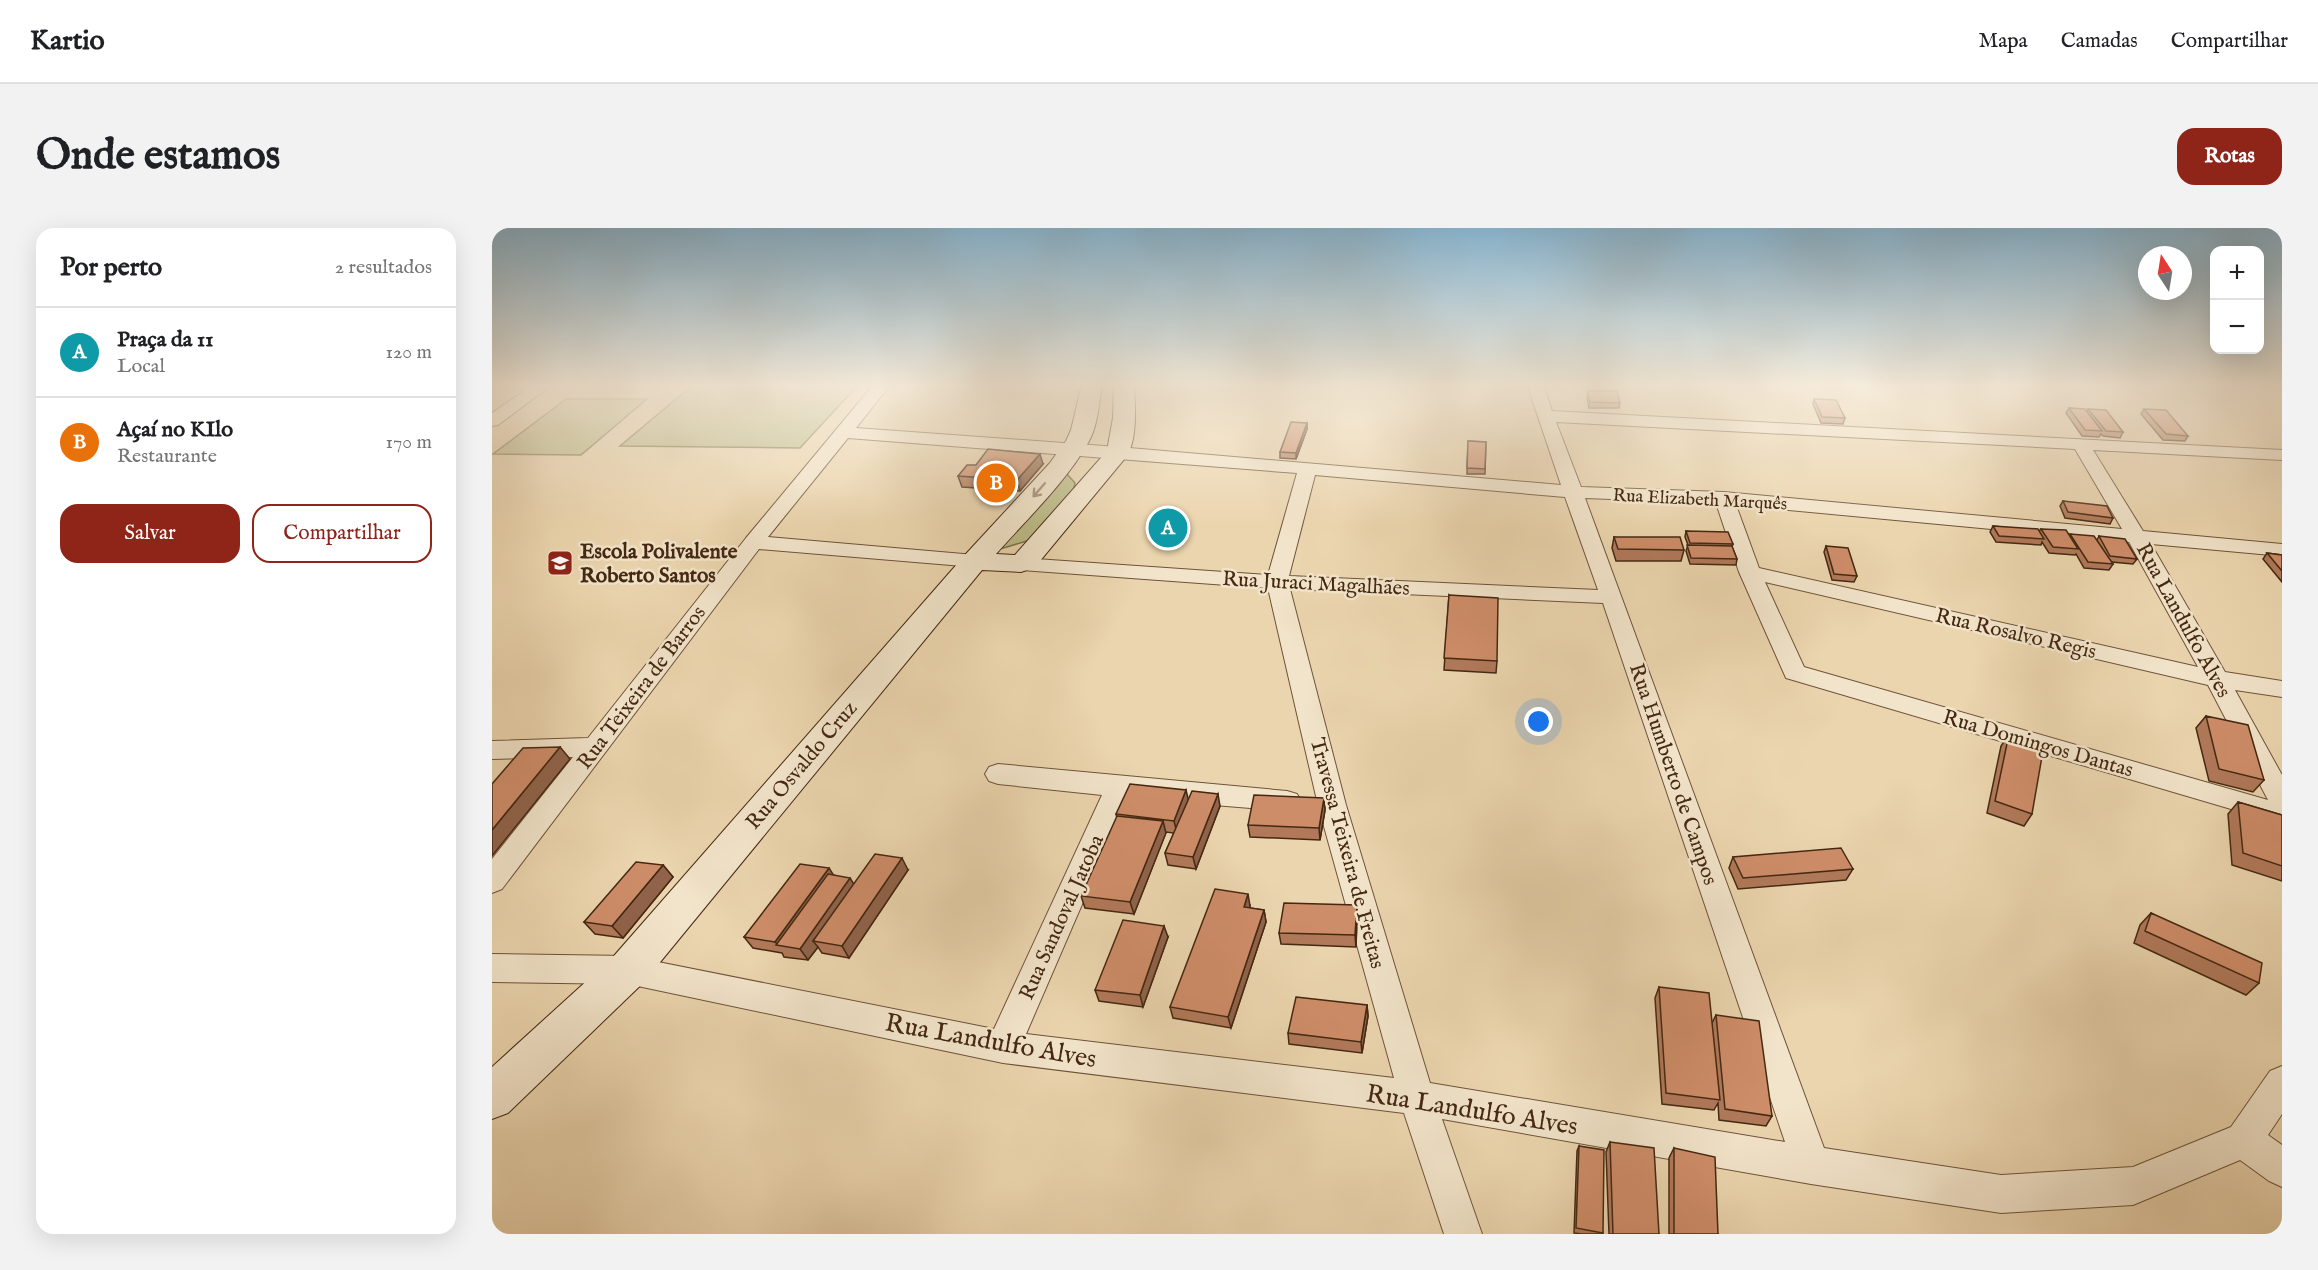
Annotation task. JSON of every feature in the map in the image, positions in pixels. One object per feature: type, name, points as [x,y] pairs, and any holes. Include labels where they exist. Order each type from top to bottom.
[{"type":"main road","name":"Rua Osvaldo Cruz","points":[[492,1097],[628,970],[980,556],[1057,469],[1077,442],[1081,431]]},
{"type":"main road","points":[[980,556],[1026,559],[1118,452],[1122,431]]},
{"type":"main road","points":[[1057,469],[1097,474]]},
{"type":"street","name":"Rua Humberto de Campos","points":[[1550,431],[1612,597],[1811,1165]]},
{"type":"street","points":[[1841,431],[2282,455]]},
{"type":"street","name":"Rua Elizabeth Marquês","points":[[844,432],[1118,452],[1572,492],[1724,498],[2282,550]]},
{"type":"street","name":"Rua Teixeira de Barros","points":[[492,881],[753,542],[844,432]]},
{"type":"street","name":"Rua Landulfo Alves","points":[[2080,443],[2137,535],[2218,679],[2282,800]]},
{"type":"street","name":"Travessa Teixeira de Freitas","points":[[1307,469],[1277,582],[1332,805],[1417,1098],[1463,1234]]},
{"type":"street","points":[[1724,498],[1750,572]]},
{"type":"street","points":[[753,542],[980,556]]},
{"type":"street","name":"Rua Juraci Magalhães","points":[[1026,559],[1277,582],[1612,597]]},
{"type":"street","name":"Rua Domingos Dantas","points":[[1750,572],[1794,672],[2282,814]]},
{"type":"street","name":"Rua Rosalvo Regis","points":[[1750,572],[2218,679],[2282,689]]},
{"type":"street","points":[[492,750],[596,747]]},
{"type":"street","points":[[998,774],[1332,805]]},
{"type":"street","name":"Rua Sandoval Jatoba","points":[[1003,1047],[1119,787]]},
{"type":"street","name":"Rua Landulfo Alves","points":[[492,968],[628,970],[1003,1047],[1417,1098],[1811,1165],[2001,1194],[2133,1186],[2244,1140]]},
{"type":"street","points":[[2282,1083],[2244,1140],[2282,1168]]},
{"type":"green space","points":[[524,431],[609,431],[581,455],[493,454]]},
{"type":"green space","points":[[638,431],[816,431],[800,448],[620,446]]},
{"type":"green space","points":[[1066,473],[1075,483],[1073,492],[1030,540],[1000,549]]},
{"type":"building","points":[[1288,431],[1304,431],[1296,453],[1280,452]]},
{"type":"building","points":[[2163,431],[2184,431],[2188,436],[2166,434]]},
{"type":"building","points":[[1468,441],[1486,442],[1485,469],[1467,468]]},
{"type":"building","points":[[988,449],[1040,454],[1017,480],[958,476],[967,465],[976,465]]},
{"type":"building","points":[[2063,501],[2107,506],[2113,518],[2068,512]]},
{"type":"building","points":[[1993,526],[2038,529],[2044,539],[1999,536]]},
{"type":"building","points":[[2041,529],[2066,530],[2078,549],[2053,547]]},
{"type":"building","points":[[1686,531],[1728,532],[1733,544],[1690,543]]},
{"type":"building","points":[[2070,534],[2094,536],[2113,564],[2088,562]]},
{"type":"building","points":[[2099,536],[2125,539],[2137,559],[2110,556]]},
{"type":"building","points":[[1614,537],[1680,537],[1684,550],[1618,549]]},
{"type":"building","points":[[1687,545],[1732,546],[1737,559],[1691,558]]},
{"type":"building","points":[[1826,546],[1848,548],[1857,576],[1834,574]]},
{"type":"building","points":[[2267,553],[2282,555],[2282,571]]},
{"type":"building","points":[[1449,595],[1498,598],[1497,661],[1444,658]]},
{"type":"building","points":[[2206,716],[2248,725],[2264,780],[2219,769]]},
{"type":"building","points":[[2009,734],[2044,745],[2032,814],[1995,801]]},
{"type":"building","points":[[560,747],[492,830],[492,784],[523,748]]},
{"type":"building","points":[[1130,784],[1186,790],[1174,821],[1116,814]]},
{"type":"building","points":[[1192,791],[1218,794],[1193,857],[1165,853]]},
{"type":"building","points":[[1254,795],[1324,798],[1319,828],[1248,825]]},
{"type":"building","points":[[2238,802],[2282,815],[2282,866],[2243,853]]},
{"type":"building","points":[[1117,816],[1163,821],[1130,902],[1081,896]]},
{"type":"building","points":[[1841,848],[1853,869],[1743,878],[1733,857]]},
{"type":"building","points":[[875,854],[902,858],[842,946],[813,941]]},
{"type":"building","points":[[636,862],[663,865],[612,926],[584,922]]},
{"type":"building","points":[[800,864],[829,868],[775,942],[744,937]]},
{"type":"building","points":[[828,874],[850,878],[800,949],[776,945]]},
{"type":"building","points":[[1215,889],[1248,894],[1244,907],[1264,910],[1228,1017],[1170,1007]]},
{"type":"building","points":[[1284,903],[1357,905],[1355,935],[1279,933]]},
{"type":"building","points":[[2151,913],[2262,963],[2259,983],[2145,931]]},
{"type":"building","points":[[1123,920],[1164,926],[1140,995],[1095,990]]},
{"type":"building","points":[[1659,987],[1709,993],[1720,1100],[1666,1093]]},
{"type":"building","points":[[1296,997],[1367,1005],[1361,1042],[1288,1033]]},
{"type":"building","points":[[1716,1015],[1759,1021],[1772,1116],[1725,1109]]},
{"type":"building","points":[[1610,1142],[1654,1148],[1659,1234],[1613,1234]]},
{"type":"building","points":[[1579,1146],[1604,1150],[1603,1233],[1576,1228]]},
{"type":"building","points":[[1674,1148],[1715,1157],[1718,1234],[1674,1234]]},
{"type":"place","name":"Açaí no KIlo","points":[[996,483]]},
{"type":"place","name":"Praça da 11","points":[[1168,528]]},
{"type":"place","name":"Escola Polivalente Roberto Santos","points":[[560,563]]}]
